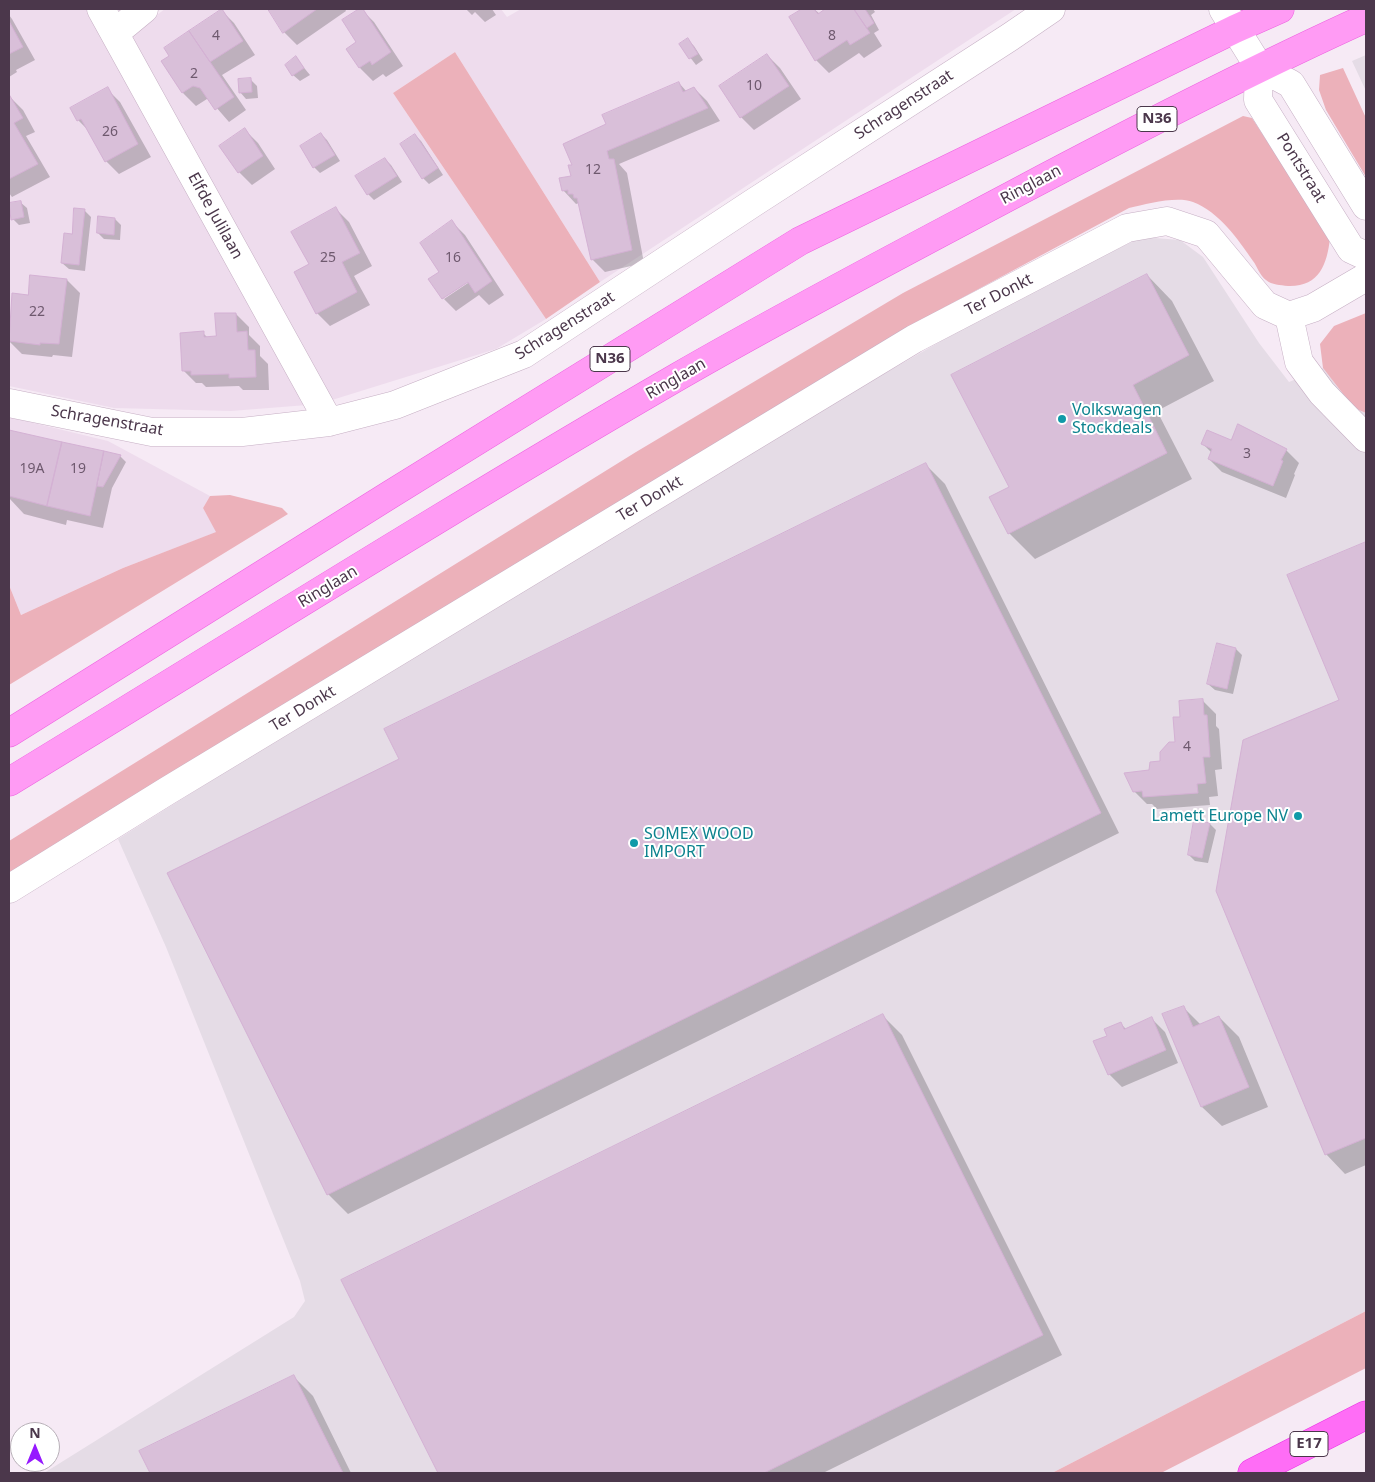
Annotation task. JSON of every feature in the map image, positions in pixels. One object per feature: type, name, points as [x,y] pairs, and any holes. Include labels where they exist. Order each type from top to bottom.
[{"type":"highway","name":"E17","points":[[1252,1473],[1366,1415]]},
{"type":"main road","name":"N36","points":[[9,733],[800,241],[1229,19],[1280,9]]},
{"type":"main road","name":"Ringlaan","points":[[9,782],[435,521],[687,372],[828,293],[1189,103],[1366,18]]},
{"type":"street","name":"Elfde Julilaan","points":[[102,9],[329,422]]},
{"type":"street","points":[[115,33],[144,9]]},
{"type":"street","name":"Schragenstraat","points":[[9,403],[152,432],[242,432],[329,422],[395,405],[524,354],[1051,9]]},
{"type":"street","points":[[1229,19],[1259,68],[1291,84],[1366,206]]},
{"type":"street","name":"Pontstraat","points":[[1259,68],[1258,100],[1351,248],[1366,256]]},
{"type":"street","name":"Ter Donkt","points":[[9,889],[167,791],[914,339],[1127,228],[1167,221],[1206,234],[1265,305],[1289,316]]},
{"type":"street","points":[[1366,277],[1313,308],[1289,316],[1299,362],[1322,393],[1366,438]]},
{"type":"shaded area","points":[[9,9],[91,9],[307,405],[231,411],[114,408],[9,386]]},
{"type":"shaded area","points":[[165,9],[501,9],[507,17],[521,9],[1016,9],[600,282],[455,52],[393,93],[546,319],[496,349],[332,400],[127,37]]},
{"type":"shaded area","points":[[455,52],[600,282],[546,319],[393,93]]},
{"type":"shaded area","points":[[1366,55],[1366,91],[1352,61]]},
{"type":"shaded area","points":[[1343,68],[1366,118],[1366,177],[1326,110],[1319,90],[1320,75]]},
{"type":"shaded area","points":[[1243,116],[1252,118],[1330,238],[1324,265],[1320,272],[1307,283],[1288,286],[1268,282],[1227,227],[1211,212],[1193,202],[1170,200],[1129,208],[921,320],[9,877],[9,841],[636,452],[903,293]]},
{"type":"shaded area","points":[[1142,237],[1180,240],[1203,257],[1259,343],[1289,382],[1323,368],[1354,408],[1366,413],[1366,1311],[1052,1473],[44,1473],[60,1472],[60,1463],[294,1317],[305,1301],[300,1281],[166,947],[118,839],[455,628],[859,388],[1027,292]]},
{"type":"shaded area","points":[[1366,313],[1366,413],[1354,408],[1323,368],[1320,344],[1334,326]]},
{"type":"shaded area","points":[[9,417],[108,441],[210,496],[203,508],[217,532],[123,568],[21,615],[9,585]]},
{"type":"shaded area","points":[[230,495],[282,508],[288,514],[9,685],[9,585],[21,615],[123,568],[216,532],[203,508],[210,496]]},
{"type":"shaded area","points":[[1366,1311],[1366,1368],[1161,1473],[1052,1473]]},
{"type":"building","points":[[222,9],[243,41],[210,62],[189,31]]},
{"type":"building","points":[[268,9],[317,9],[283,33]]},
{"type":"building","points":[[359,9],[363,9],[391,52],[372,65],[370,61],[359,68],[346,49],[356,42],[342,20]]},
{"type":"building","points":[[802,9],[814,9],[818,14],[825,9],[854,9],[870,33],[850,45],[847,40],[815,61],[789,17]]},
{"type":"building","points":[[854,9],[865,9],[874,23],[867,28]]},
{"type":"building","points":[[9,21],[23,47],[9,54]]},
{"type":"building","points":[[189,31],[234,97],[215,110],[200,88],[193,86],[182,93],[161,61],[169,56],[164,48]]},
{"type":"building","points":[[688,38],[698,54],[689,59],[679,44]]},
{"type":"building","points":[[767,54],[789,86],[740,118],[719,86]]},
{"type":"building","points":[[296,56],[304,68],[292,76],[285,65]]},
{"type":"building","points":[[251,78],[252,92],[239,93],[238,79]]},
{"type":"building","points":[[679,82],[683,92],[694,87],[708,108],[607,151],[609,159],[614,159],[632,250],[591,260],[577,198],[574,198],[573,194],[568,194],[568,190],[562,191],[559,178],[571,176],[568,165],[572,165],[563,144],[606,124],[602,115]]},
{"type":"building","points":[[108,87],[138,144],[105,162],[81,119],[77,121],[70,108]]},
{"type":"building","points":[[9,97],[23,118],[14,123],[38,164],[9,179]]},
{"type":"building","points":[[245,128],[263,156],[238,173],[219,146]]},
{"type":"building","points":[[321,133],[335,155],[313,168],[300,146]]},
{"type":"building","points":[[415,134],[438,168],[422,179],[400,144]]},
{"type":"building","points":[[385,158],[397,176],[367,195],[355,176]]},
{"type":"building","points":[[21,201],[24,217],[11,220],[9,203]]},
{"type":"building","points":[[336,207],[360,253],[342,262],[357,292],[316,314],[294,272],[309,264],[291,232]]},
{"type":"building","points":[[74,208],[85,209],[79,265],[61,263],[64,233],[72,234]]},
{"type":"building","points":[[98,216],[115,218],[114,235],[97,233]]},
{"type":"building","points":[[452,220],[492,281],[475,293],[468,282],[442,299],[428,279],[439,272],[420,243]]},
{"type":"building","name":"Volkswagen Stockdeals","points":[[1147,274],[1189,355],[1133,385],[1167,453],[1008,534],[989,497],[1009,487],[951,375]]},
{"type":"building","points":[[30,275],[67,279],[59,344],[40,343],[40,345],[9,341],[12,293],[28,295]]},
{"type":"building","points":[[215,313],[236,313],[237,332],[247,331],[248,350],[255,350],[256,377],[229,378],[229,374],[191,375],[191,371],[182,371],[180,333],[204,331],[204,337],[216,336]]},
{"type":"building","points":[[1238,424],[1287,449],[1281,460],[1283,461],[1273,486],[1208,459],[1212,449],[1201,444],[1207,430],[1231,440]]},
{"type":"building","points":[[9,430],[62,442],[47,506],[9,496]]},
{"type":"building","points":[[62,442],[104,451],[90,516],[47,506]]},
{"type":"building","points":[[104,451],[121,455],[103,487],[97,486]]},
{"type":"building","name":"SOMEX WOOD IMPORT","points":[[926,463],[1101,813],[327,1195],[167,873],[399,759],[384,729]]},
{"type":"building","name":"Lamett Europe NV","points":[[1366,542],[1366,1138],[1325,1155],[1216,891],[1243,740],[1339,700],[1287,575]]},
{"type":"building","points":[[1217,643],[1236,648],[1227,689],[1207,684]]},
{"type":"building","points":[[1203,699],[1204,715],[1207,715],[1210,757],[1203,757],[1206,783],[1197,784],[1198,793],[1143,797],[1142,791],[1133,792],[1124,773],[1149,770],[1150,762],[1160,761],[1160,752],[1169,742],[1175,742],[1173,717],[1180,717],[1179,701]]},
{"type":"building","points":[[1194,820],[1210,823],[1202,858],[1188,855]]},
{"type":"building","points":[[1184,1006],[1193,1027],[1219,1016],[1249,1087],[1201,1107],[1162,1014]]},
{"type":"building","points":[[883,1014],[1043,1335],[764,1473],[438,1473],[341,1280]]},
{"type":"building","points":[[1152,1017],[1166,1050],[1108,1075],[1093,1041],[1107,1036],[1104,1029],[1121,1022],[1124,1029]]},
{"type":"building","points":[[294,1375],[343,1473],[150,1473],[139,1451]]},
{"type":"place","name":"Volkswagen Stockdeals","points":[[1062,419]]},
{"type":"place","name":"Lamett Europe NV","points":[[1298,816]]},
{"type":"place","name":"SOMEX WOOD IMPORT","points":[[634,843]]}]
